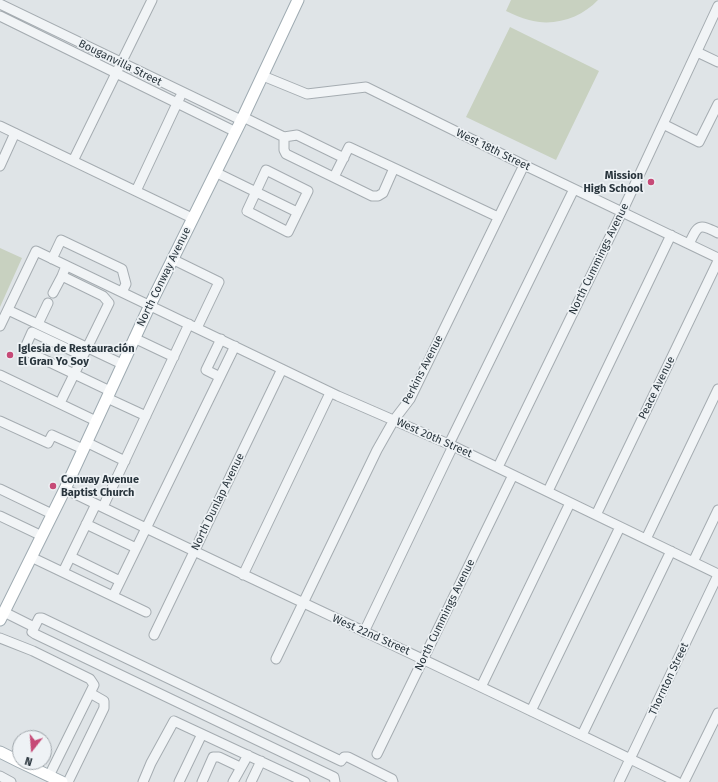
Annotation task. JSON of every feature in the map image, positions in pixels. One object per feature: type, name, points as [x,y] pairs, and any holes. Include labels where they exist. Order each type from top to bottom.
[{"type":"main road","name":"North Conway Avenue","points":[[2,616],[65,489],[134,338],[192,218],[236,132],[298,0]]},
{"type":"main road","points":[[0,752],[12,758]]},
{"type":"main road","points":[[37,770],[62,782]]},
{"type":"street","points":[[73,162],[152,0]]},
{"type":"street","name":"Bouganvilla Street","points":[[2,5],[183,92],[284,138]]},
{"type":"street","name":"North Cummings Avenue","points":[[498,467],[622,212],[718,6]]},
{"type":"street","name":"Bouganvilla Street","points":[[0,16],[236,132]]},
{"type":"street","points":[[58,45],[64,35]]},
{"type":"street","points":[[697,52],[718,62]]},
{"type":"street","name":"West 18th Street","points":[[263,76],[307,94],[366,87],[718,259]]},
{"type":"street","points":[[136,192],[183,92]]},
{"type":"street","points":[[663,124],[700,142],[718,104]]},
{"type":"street","points":[[0,126],[192,218]]},
{"type":"street","points":[[0,166],[15,133]]},
{"type":"street","points":[[344,158],[296,135],[284,138],[284,150],[286,154],[372,196],[378,196],[383,193],[394,168]]},
{"type":"street","points":[[334,177],[349,147],[498,217]]},
{"type":"street","name":"Perkins Avenue","points":[[276,659],[377,450],[394,420],[413,393],[524,165]]},
{"type":"street","points":[[266,170],[308,191],[297,212],[288,232],[247,211],[266,170]]},
{"type":"street","points":[[215,172],[297,212]]},
{"type":"street","points":[[364,632],[451,445],[574,189]]},
{"type":"street","points":[[689,244],[696,229],[701,227],[718,233]]},
{"type":"street","points":[[548,491],[671,235]]},
{"type":"street","points":[[52,259],[61,240],[122,269],[126,284],[122,292]]},
{"type":"street","name":"West 20th Street","points":[[8,310],[36,252],[330,392],[498,467],[718,574]]},
{"type":"street","points":[[63,572],[86,524],[99,506],[125,461],[174,357],[220,282],[172,259]]},
{"type":"street","name":"Peace Avenue","points":[[596,515],[718,259]]},
{"type":"street","points":[[53,293],[66,266]]},
{"type":"street","points":[[60,403],[109,303],[103,296],[62,276]]},
{"type":"street","points":[[92,290],[96,280]]},
{"type":"street","points":[[38,324],[48,303]]},
{"type":"street","points":[[0,326],[8,310],[122,364]]},
{"type":"street","points":[[83,356],[32,332],[24,350],[74,374],[146,416]]},
{"type":"street","points":[[134,338],[174,357]]},
{"type":"street","points":[[220,377],[206,370],[221,339]]},
{"type":"street","points":[[113,596],[235,346]]},
{"type":"street","name":"North Dunlap Avenue","points":[[154,635],[282,369]]},
{"type":"street","points":[[0,375],[96,421]]},
{"type":"street","points":[[646,539],[718,389]]},
{"type":"street","points":[[243,575],[330,392]]},
{"type":"street","points":[[0,421],[48,443],[52,434],[125,461]]},
{"type":"street","name":"North Cummings Avenue","points":[[377,754],[513,475]]},
{"type":"street","points":[[0,489],[52,514]]},
{"type":"street","name":"West 22nd Street","points":[[65,489],[243,575],[424,659],[677,782]]},
{"type":"street","points":[[481,687],[570,502]]},
{"type":"street","points":[[693,562],[718,510]]},
{"type":"street","points":[[0,527],[2,517],[42,536]]},
{"type":"street","points":[[86,524],[136,548]]},
{"type":"street","points":[[531,711],[620,527]]},
{"type":"street","points":[[582,735],[671,551]]},
{"type":"street","points":[[70,556],[120,581]]},
{"type":"street","points":[[31,557],[146,612]]},
{"type":"street","name":"Thornton Street","points":[[619,782],[718,574]]},
{"type":"street","points":[[2,616],[34,627]]},
{"type":"street","points":[[341,762],[42,618],[38,618],[32,632],[35,634],[335,780],[341,762],[344,757],[348,757],[392,779],[393,782]]},
{"type":"street","points":[[0,638],[33,651],[90,679],[94,685],[49,776]]},
{"type":"street","points":[[183,705],[190,689]]},
{"type":"street","points":[[68,782],[104,708],[104,701],[90,693]]},
{"type":"street","points":[[684,782],[718,712]]},
{"type":"street","points":[[143,782],[151,763],[174,721],[305,782]]},
{"type":"street","points":[[179,782],[202,734]]},
{"type":"street","points":[[233,782],[248,755]]},
{"type":"street","points":[[202,782],[213,757],[220,757],[240,767]]},
{"type":"street","points":[[251,782],[261,762]]},
{"type":"street","points":[[0,776],[11,782]]},
{"type":"green space","points":[[511,0],[598,0],[584,12],[575,16],[557,21],[538,22],[506,11]]},
{"type":"green space","points":[[510,27],[599,71],[556,160],[466,117]]},
{"type":"green space","points":[[0,248],[22,258],[0,307]]},
{"type":"place","name":"Mission High School","points":[[651,182]]},
{"type":"place","name":"Iglesia de Restauración El Gran Yo Soy","points":[[10,355]]},
{"type":"place","name":"Conway Avenue Baptist Church","points":[[53,486]]}]
